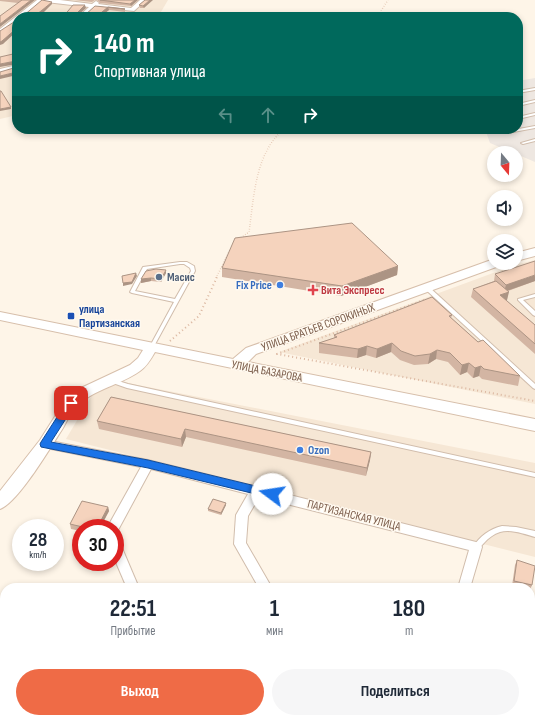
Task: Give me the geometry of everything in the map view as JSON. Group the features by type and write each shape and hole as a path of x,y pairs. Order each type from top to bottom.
{"street":[{"path":"25,12 40,0"},
{"path":"46,0 132,10 143,0"},
{"path":"86,12 99,0"},
{"path":"0,32 12,23"},
{"path":"0,71 12,68"},
{"path":"523,258 535,252"},
{"name":"УЛИЦА БРАТЬЕВ СОРОКИНЫХ","path":"235,365 251,351 431,292 491,270"},
{"name":"УЛИЦА БАЗАРОВА","path":"0,316 155,349 535,425"},
{"path":"0,502 45,444 71,403 86,392 135,368 155,349"},
{"name":"ПАРТИЗАНСКАЯ УЛИЦА","path":"45,444 148,464 257,490 476,547"},
{"path":"118,519 148,464"},
{"path":"257,490 242,515 240,544 263,583"},
{"path":"465,583 476,547"},
{"path":"124,566 131,583"}],"lane":[{"path":"523,91 535,89"},
{"path":"523,104 535,101"},
{"path":"523,117 535,114"},
{"path":"523,129 535,127"},
{"path":"522,142 535,140"},
{"path":"155,349 176,301 193,271 192,267 185,263 145,268 132,292 176,301"},
{"path":"431,292 535,387"},
{"path":"535,295 520,300 535,314"},
{"path":"111,380 127,386 535,475"},
{"path":"476,547 487,534 504,527 535,534"}],"path":[{"path":"380,12 388,0"},
{"path":"155,349 199,316 226,256 236,241 249,232 259,168 276,134"},
{"path":"431,292 277,354 535,402"}],"shaded area":[{"path":"0,0 168,0 161,12 12,12 12,116 0,119"},
{"path":"535,78 535,162 523,157 523,146 497,146 490,143 487,134 523,134 523,80"},
{"path":"535,260 535,404 279,352 501,270 523,270 523,263"},
{"path":"102,378 535,463 535,557 66,439"}],"building":[{"path":"22,0 31,0 16,12 12,12 12,15 0,24 0,16"},
{"path":"42,0 52,2 39,12 28,12"},
{"path":"100,0 135,0 130,4"},
{"path":"145,0 150,0 143,6 139,5"},
{"path":"73,5 85,5 78,12 67,12"},
{"path":"95,6 108,7 102,12 88,12"},
{"path":"12,23 12,32 0,42 0,31"},
{"path":"12,54 12,62 0,64 0,57"},
{"path":"12,68 12,73 0,76 0,72"},
{"path":"1,91 11,107 0,109"},
{"path":"352,223 398,266 342,286 222,268 235,238"},
{"path":"535,261 535,275 506,285 495,274 507,270 523,270 523,265"},
{"path":"156,269 166,270 161,279 141,279 146,271"},
{"path":"136,273 132,282 123,283 122,276"},
{"path":"496,281 509,292 500,295 535,325 535,344 473,289"},
{"path":"432,297 452,315 449,316 478,342 483,340 520,376 484,369 481,366 475,368 469,363 462,365 450,353 437,350 430,354 415,356 401,351 392,343 377,349 367,346 358,349 319,343 337,337 334,335"},
{"path":"111,397 371,452 367,468 185,429 181,439 97,421"},
{"path":"213,499 226,503 221,513 208,509"},
{"path":"82,501 108,507 102,519 73,519"},
{"path":"517,560 535,566 532,583 514,581"}],"place":[{"name":"Масис","path":"159,277"},
{"name":"Fix Price","path":"280,285"},
{"name":"Вита Экспресс","path":"313,290"},
{"name":"улица Партизанская","path":"71,316"},
{"name":"Ozon","path":"300,450"}],"route":[{"path":"71,403 45,444 148,464 272,494"}]}
